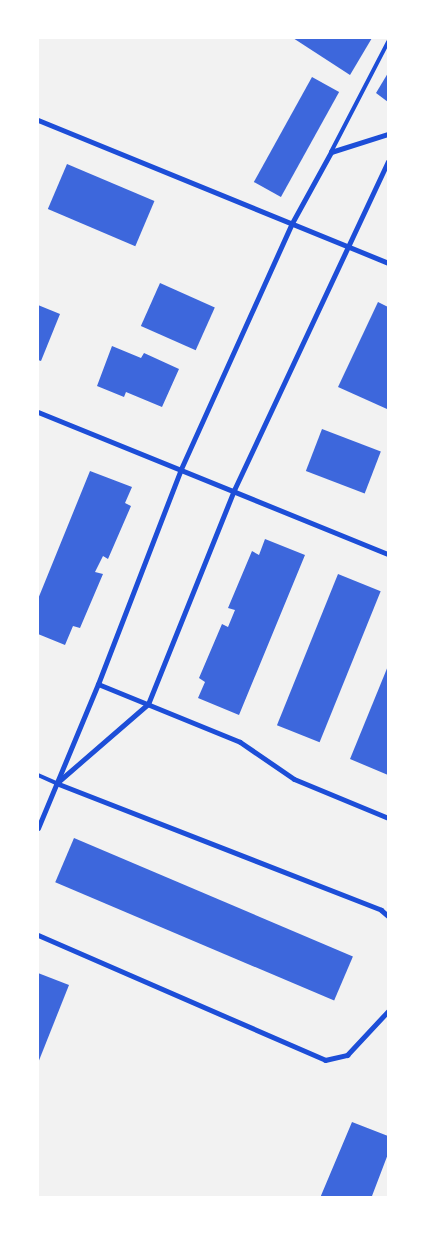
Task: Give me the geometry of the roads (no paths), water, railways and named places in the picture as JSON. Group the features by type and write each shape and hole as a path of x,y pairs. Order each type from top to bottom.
{"street":[{"path":"38,120 388,263"},
{"path":"38,828 98,684 180,471 292,223 331,152 388,134"},
{"path":"56,783 148,704 234,490 388,161"},
{"path":"38,412 388,554"},
{"path":"98,684 240,742 294,779 388,818"},
{"path":"56,783 381,910 388,916"},
{"path":"38,935 325,1060 347,1055 388,1011"}],"lane":[{"path":"331,152 388,42"},
{"path":"38,775 56,783"}]}
